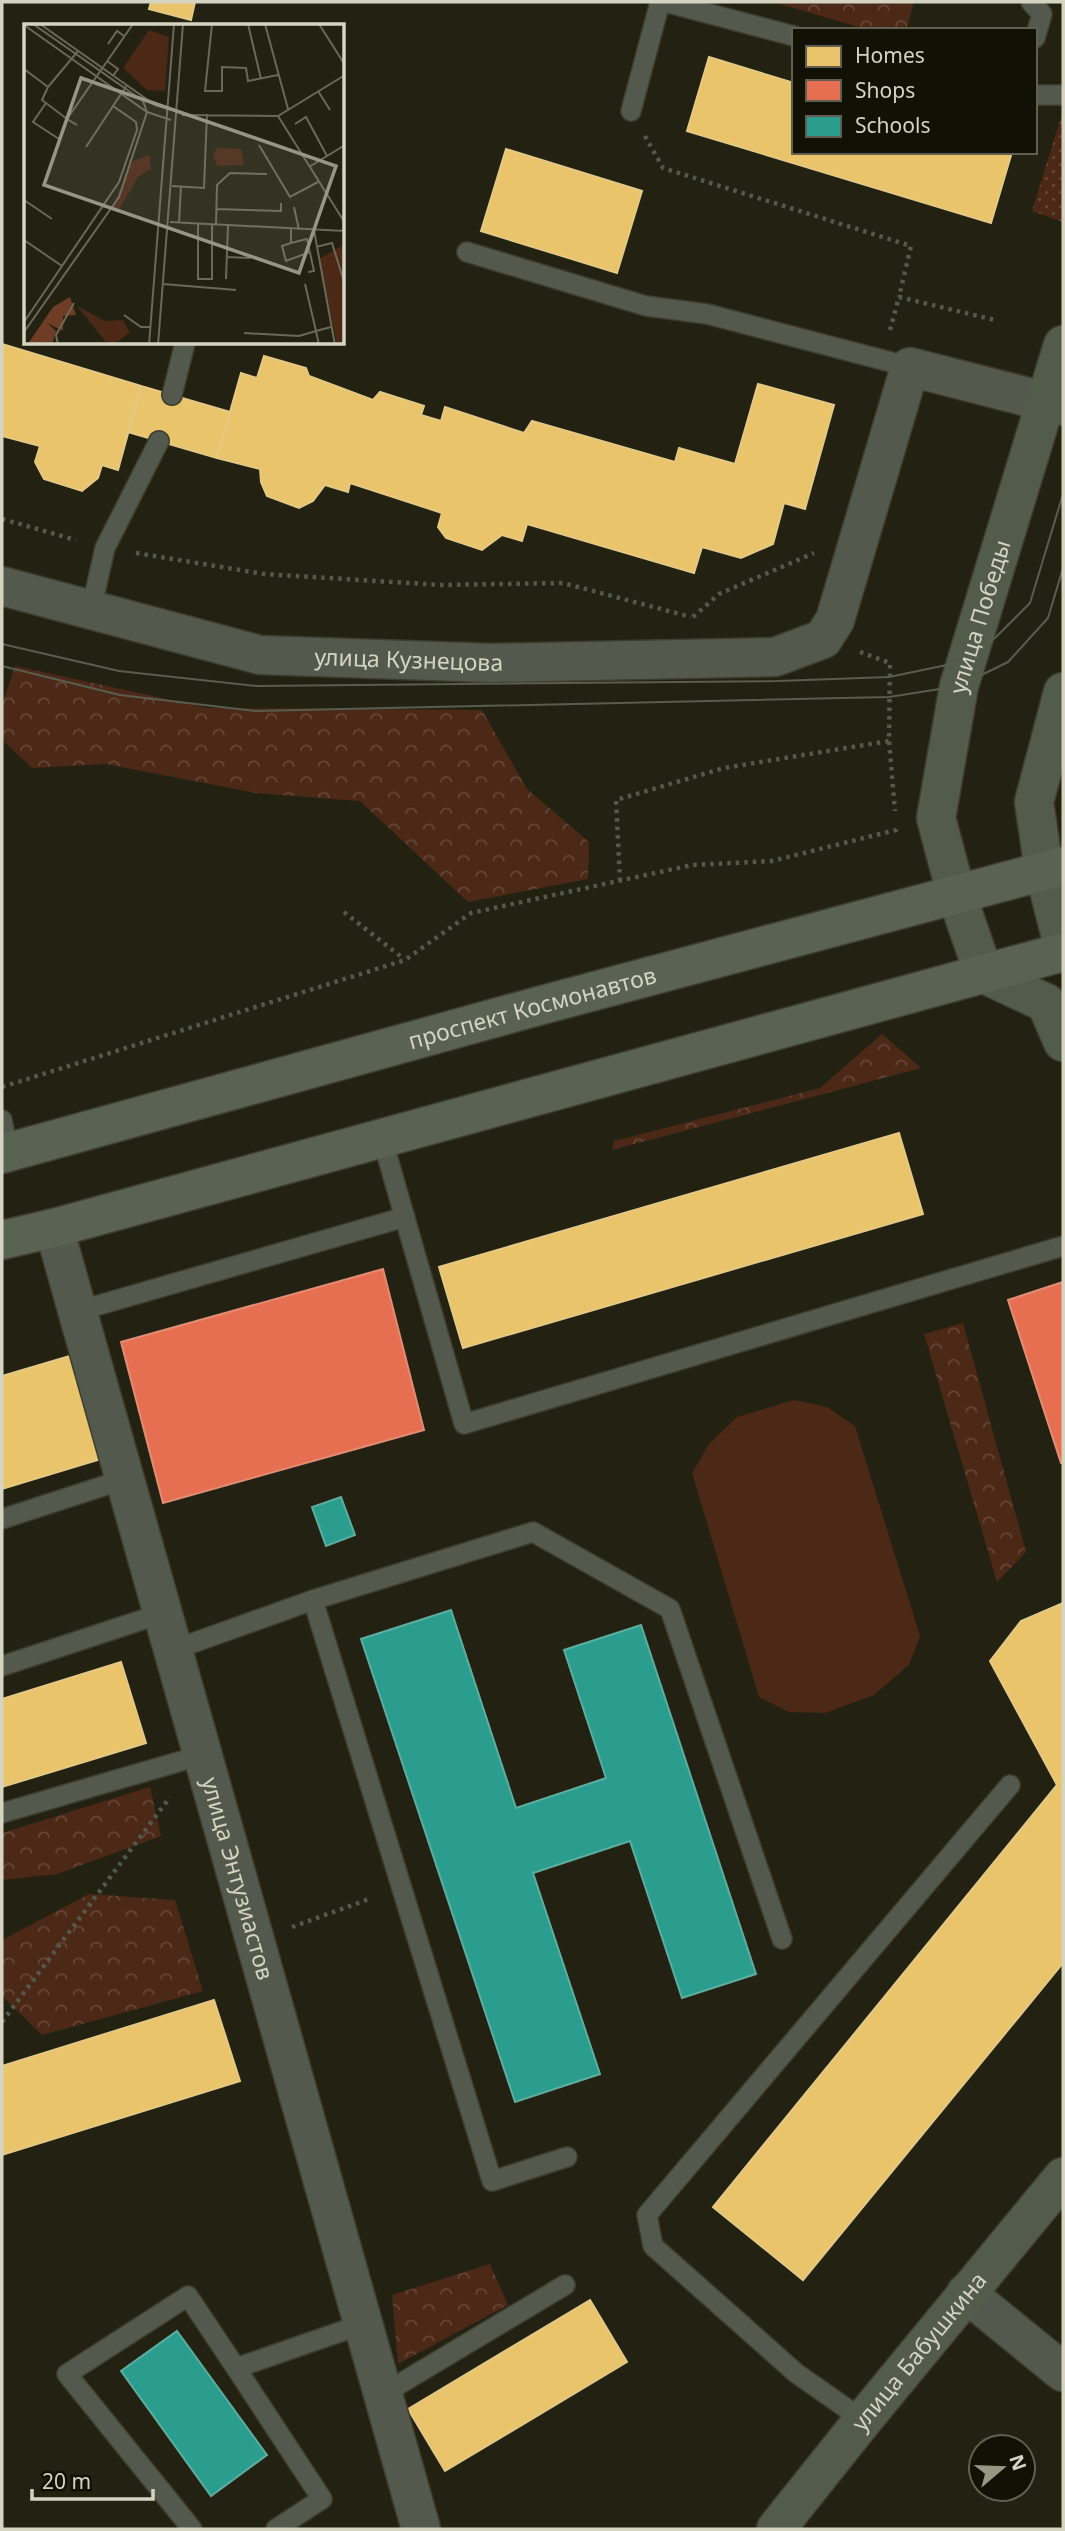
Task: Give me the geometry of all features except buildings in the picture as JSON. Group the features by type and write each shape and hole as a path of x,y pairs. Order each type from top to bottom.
{"main road":[{"name":"улица Победы","path":"984,974 956,893 936,818 948,737 966,661 1055,404 1063,345"},
{"path":"1063,692 1034,802 1054,868 1063,945"},
{"name":"проспект Космонавтов","path":"4,1142 542,1004 1054,868"},
{"path":"2,1240 1063,954"},
{"path":"1045,1003 1063,954"},
{"path":"984,974 1045,1003 1063,1042"},
{"name":"улица Бабушкина","path":"776,2529 1063,2177"}],"street":[{"path":"910,367 1055,404"},
{"name":"улица Кузнецова","path":"2,586 260,655 492,663 775,657 822,639 835,620 910,367"},
{"name":"улица Энтузиастов","path":"54,1228 421,2529"},
{"path":"967,2293 1063,2372"}],"lane":[{"path":"631,111 660,2"},
{"path":"666,2 792,35"},
{"path":"1031,2 1042,14 1037,31"},
{"path":"1037,95 1063,95"},
{"path":"467,252 646,306 707,314 910,367"},
{"path":"172,395 184,345"},
{"path":"91,610 105,548 159,441"},
{"path":"382,1138 464,1424 1063,1246"},
{"path":"78,1311 405,1217"},
{"path":"2,1519 125,1479"},
{"path":"173,1650 313,1600 533,1532 670,1609 782,1939"},
{"path":"313,1600 492,2181 568,2157"},
{"path":"2,1666 163,1613"},
{"path":"2,1813 202,1755"},
{"path":"863,2420 796,2372 653,2246 647,2215 1010,1785"},
{"path":"383,2394 565,2285"},
{"path":"192,2529 67,2374 188,2296 322,2499 276,2529"},
{"path":"236,2368 363,2324"}],"path":[{"path":"631,111 663,168 911,247 899,297"},
{"path":"2,519 105,548 264,573 441,585 563,583 693,617 705,617"},
{"path":"2,1087 405,960 471,914 692,865 772,861 896,830 889,741 890,663"},
{"path":"620,881 616,800 724,768 889,741"},
{"path":"344,912 405,960"},
{"path":"2,2022 202,1755"},
{"path":"254,1939 402,1887"}],"green space":[{"path":"773,2 914,2 907,28 862,28"},
{"path":"1063,111 1063,222 1032,211"},
{"path":"15,666 208,708 482,710 527,789 589,842 588,879 468,902 360,801 256,793 106,764 32,768 2,740 2,705"},
{"path":"882,1034 921,1068 612,1150 614,1141 820,1088"},
{"path":"963,1323 1026,1552 997,1582 924,1334"},
{"path":"794,1400 827,1407 855,1426 920,1636 909,1665 874,1695 825,1713 789,1712 759,1697 692,1473 709,1444 737,1417"},
{"path":"150,1787 161,1836 57,1874 2,1880 2,1833"},
{"path":"89,1894 175,1900 203,1991 42,2035 2,1996 2,1940"},
{"path":"490,2264 508,2305 398,2364 392,2295"}],"tram line":[{"path":"2,644 119,671 257,686 778,681 889,677 966,661 996,637 1030,603 1063,494"},
{"path":"2,666 120,695 255,711 889,697 959,686 1008,662 1048,618 1063,568"}]}
